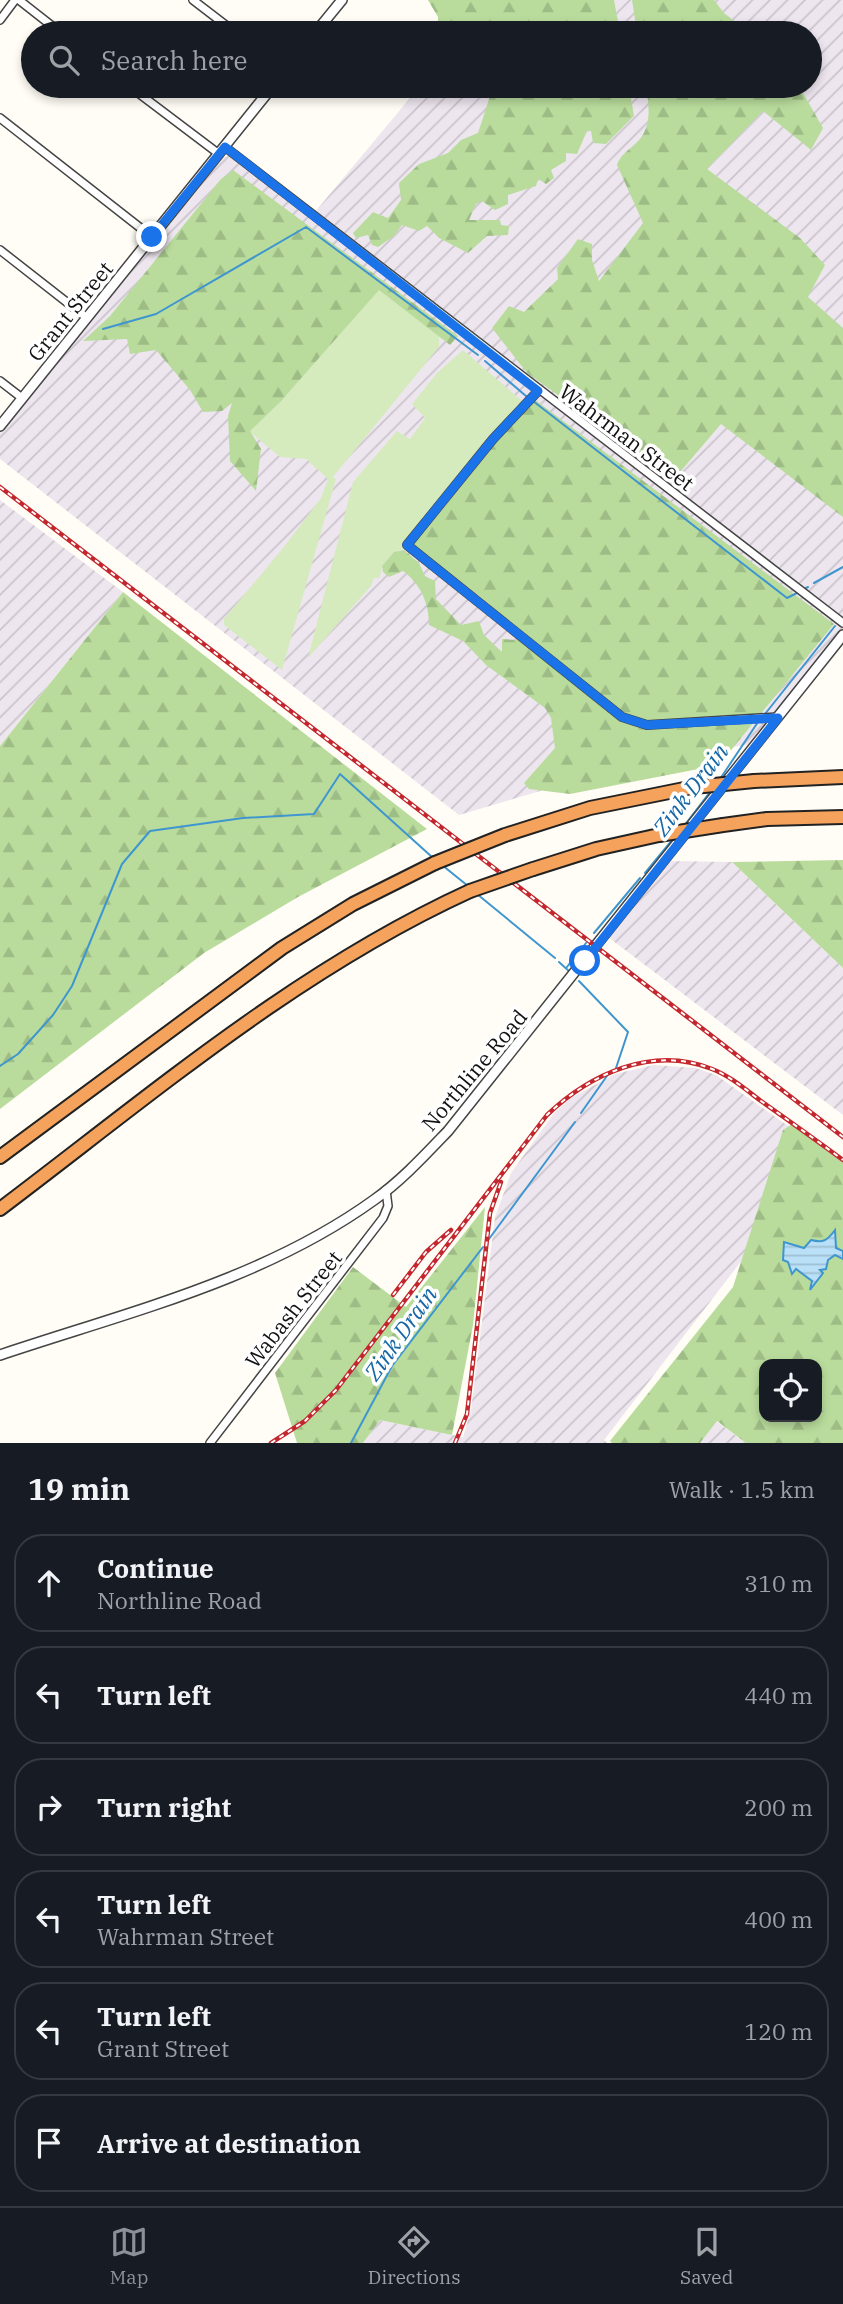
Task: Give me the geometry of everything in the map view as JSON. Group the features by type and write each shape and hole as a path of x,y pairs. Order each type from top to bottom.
{"highway":[{"path":"0,1157 282,948 353,904 435,863 505,835 590,808 694,787 843,777"},
{"path":"0,1209 303,983 374,939 470,891 596,849 659,835 767,819 843,817"}],"street":[{"path":"0,20 17,0 45,21"},
{"path":"193,0 220,21"},
{"path":"325,21 342,0"},
{"name":"Wahrman Street","path":"146,98 222,151 843,623"},
{"name":"Grant Street","path":"0,426 264,98"},
{"path":"0,118 152,237"},
{"path":"0,250 87,318"},
{"path":"0,381 22,398"},
{"path":"538,391 493,439 407,545 622,717 647,725 778,718"},
{"name":"Northline Road","path":"0,1355 254,1268 318,1236 386,1190 448,1131 843,635"},
{"name":"Wabash Street","path":"211,1443 376,1228 387,1206 386,1190"}],"shaded area":[{"path":"489,0 843,0 843,628 750,744 611,770 459,815 0,459 0,430 220,158 228,156 240,162 310,218 410,98 822,98 822,21 472,21"},
{"path":"0,500 123,592 0,746"},
{"path":"668,861 732,862 843,968 843,1115 608,937"},
{"path":"654,1065 696,1068 716,1075 825,1152 604,1440 607,1443 363,1443 380,1420 463,1437 471,1410 495,1217 511,1173 555,1112 571,1098 615,1074"},
{"path":"716,1421 746,1443 700,1443"}],"green space":[{"path":"428,0 614,0 618,21 438,21"},
{"path":"632,0 714,0 734,21 635,21"},
{"path":"489,98 631,98 634,116 606,144 593,143 591,131 587,131 577,154 566,153 566,161 551,170 554,178 546,184 538,179 536,186 508,195 508,204 495,210 482,201 476,204 469,220 500,220 501,225 509,226 508,235 487,236 468,253 439,238 427,226 419,231 402,225 394,236 378,247 372,245 368,235 356,238 353,233 373,212 388,218 401,200 399,183 419,164 448,153 461,140 478,133"},
{"path":"648,98 806,98 823,128 811,150 763,111 707,169 800,238 825,265 808,297 843,328 843,517 721,424 675,478 527,373 492,328 509,306 524,312 558,279 557,268 578,239 592,244 592,260 599,281 643,223 617,165 645,131"},
{"path":"233,170 458,336 450,345 379,290 281,401 250,431 261,449 256,491 230,461 228,416 232,403 222,411 203,412 190,390 156,350 130,354 127,339 83,341 110,316 221,179"},
{"path":"379,289 439,336 439,347 333,477 336,479 282,670 224,625 224,619 321,498 328,479 306,459 280,457 249,431 281,401"},
{"path":"463,350 527,405 450,495 413,546 394,552 382,566 380,578 374,578 371,586 308,658 353,482 397,431 410,439 425,418 412,404 437,373"},
{"path":"534,399 834,624 719,765 570,794 529,789 524,783 555,748 551,718 545,708 486,665 463,641 429,625 423,595 409,576 403,571 389,577 383,572 382,566 394,552 404,550 419,563 425,576 435,581 436,599 461,625 479,621 484,635 502,652 502,639 517,640 501,615 419,554 413,544 450,495"},
{"path":"123,592 427,829 298,897 204,953 0,1109 0,746"},
{"path":"843,860 843,968 732,862"},
{"path":"792,1124 843,1162 843,1443 746,1443 717,1421 700,1443 612,1443 610,1441 733,1287 783,1130"},
{"path":"485,1207 473,1325 452,1435 380,1420 363,1443 297,1443 275,1373 353,1267 406,1307"}],"water":[{"path":"835,1230 836,1248 843,1251 843,1259 835,1255 828,1260 826,1269 820,1270 823,1273 810,1290 812,1281 796,1269 792,1274 788,1262 783,1260 784,1242 804,1248 811,1240 827,1239"}],"waterway":[{"path":"103,329 156,314 306,227 478,355"},
{"path":"485,361 526,396"},
{"path":"533,401 787,598 797,593"},
{"path":"814,583 843,567"},
{"name":"Zink Drain","path":"765,714 835,626"},
{"name":"Zink Drain","path":"720,779 758,722"},
{"path":"0,1066 18,1054 53,1015 72,986 122,864 150,831 243,818 314,814 340,774 432,857"},
{"name":"Zink Drain","path":"684,826 710,792"},
{"name":"Zink Drain","path":"645,873 673,839"},
{"path":"442,865 468,886"},
{"name":"Zink Drain","path":"594,933 640,878"},
{"path":"477,894 555,958"},
{"name":"Zink Drain","path":"580,951 586,943"},
{"name":"Zink Drain","path":"567,967 573,959"},
{"name":"Zink Drain","path":"559,962 571,973"},
{"name":"Zink Drain","path":"579,981 628,1032 616,1068"},
{"name":"Zink Drain","path":"581,1113 609,1073"},
{"name":"Zink Drain","path":"489,1239 575,1122"},
{"name":"Zink Drain","path":"351,1443 392,1366 483,1247"}],"railway":[{"path":"0,487 843,1137"},
{"path":"271,1443 305,1421 336,1390 547,1115 582,1087 602,1076 645,1062 667,1060 689,1062 712,1069 737,1083 843,1160"},
{"path":"455,1443 467,1414 490,1213 501,1182"},
{"path":"393,1295 426,1252 451,1230"}],"route":[{"path":"152,237 225,147 242,160 538,391 493,439 407,545 622,717 647,725 778,718 585,961"}]}
